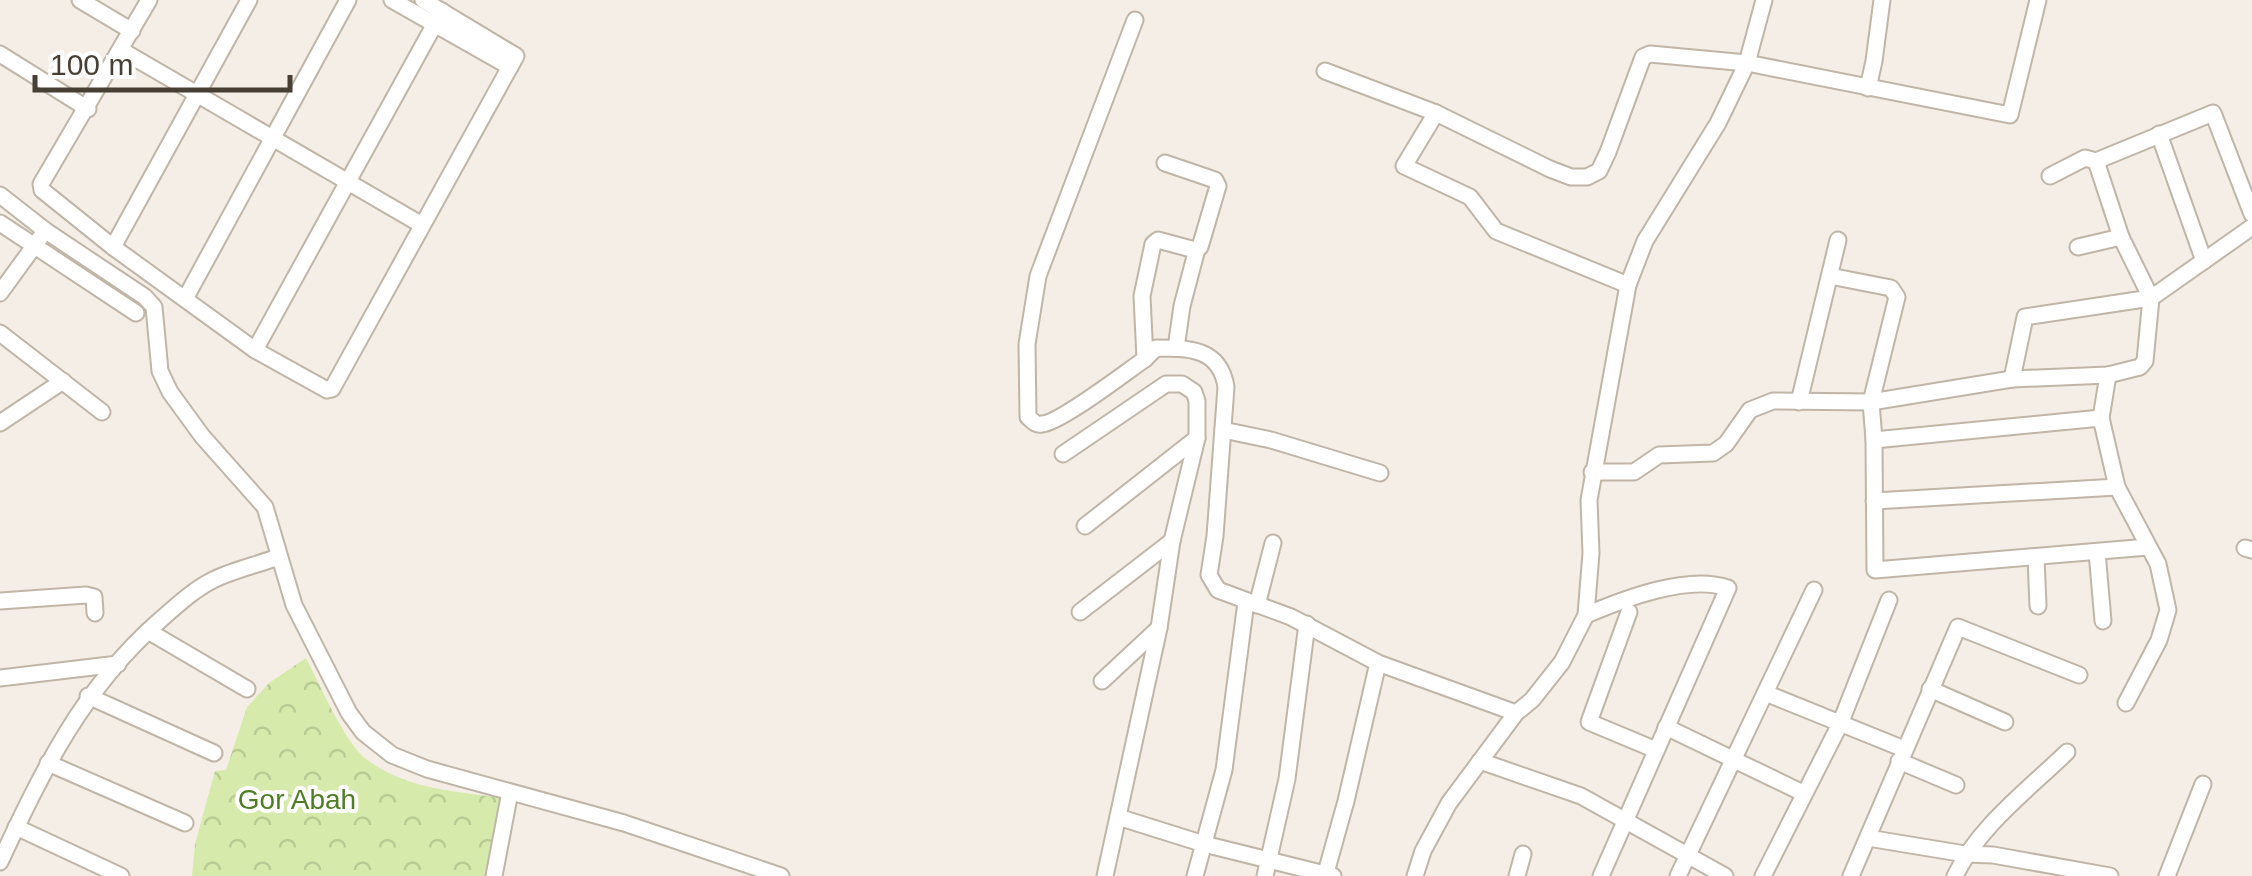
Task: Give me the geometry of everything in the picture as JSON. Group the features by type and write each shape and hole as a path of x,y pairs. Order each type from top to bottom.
{"street":[{"path":"80,0 132,31"},
{"path":"149,0 41,187 113,247 255,350 332,389 510,67 438,18 392,0"},
{"path":"113,247 249,0"},
{"path":"185,299 348,0"},
{"path":"423,0 438,18"},
{"path":"1415,876 1441,816 1516,713 1532,700 1562,662 1586,615 1592,472 1628,285 1645,241 1718,122 1747,63 1764,0"},
{"path":"1868,88 1882,0"},
{"path":"1325,71 1436,113 1550,170 1587,177 1598,171 1608,152 1643,58 1650,54 1747,63 2010,114 2038,0"},
{"path":"255,350 438,18"},
{"path":"1135,20 1038,276 1027,344 1028,417 1035,424 1052,420 1156,348 1206,354 1224,372 1226,404 1209,576 1218,590 1306,624 1378,663 1516,713"},
{"path":"121,50 422,226"},
{"path":"0,54 88,109"},
{"path":"1436,113 1404,166 1470,197 1496,232 1628,285"},
{"path":"2050,176 2085,158 2096,161 2215,114 2252,214"},
{"path":"2159,134 2204,260"},
{"path":"1592,472 1634,472 1659,454 1713,454 1726,444 1750,410 1773,402 1870,402 2012,379 2108,375 2143,365 2151,298 2121,237 2096,161"},
{"path":"1164,163 1218,182 1182,306 1176,348"},
{"path":"0,195 154,307 160,371 170,392 202,436 265,507 300,618 349,714 364,732 392,755 409,763 624,823 780,876"},
{"path":"0,223 136,313"},
{"path":"2012,379 2025,317 2151,298 2252,227"},
{"path":"0,293 46,230"},
{"path":"2078,247 2121,237"},
{"path":"1145,359 1142,296 1153,244 1158,240 1197,249"},
{"path":"1799,402 1838,240"},
{"path":"1830,276 1896,292 1870,402 1875,570 2148,547"},
{"path":"0,333 102,412"},
{"path":"2108,375 2102,418 2117,488 2158,564 2168,610 2159,640 2126,703"},
{"path":"0,422 63,381"},
{"path":"1063,454 1166,384 1182,384 1194,392 1196,438 1105,876"},
{"path":"1874,440 2102,418"},
{"path":"1222,430 1271,440 1380,473"},
{"path":"1085,526 1196,438"},
{"path":"1874,501 2117,488"},
{"path":"1080,612 1172,542"},
{"path":"1195,876 1224,770 1252,603 1273,542"},
{"path":"2097,552 2103,621"},
{"path":"0,862 48,763 88,696 148,631 212,580 278,557"},
{"path":"2036,558 2038,606"},
{"path":"1586,615 1643,591 1714,585 1728,588 1600,876"},
{"path":"1678,876 1768,694 1814,590"},
{"path":"0,600 86,595 94,598 95,613"},
{"path":"1763,876 1840,724 1889,600"},
{"path":"1628,612 1589,722 1656,750"},
{"path":"1267,868 1287,779 1306,624"},
{"path":"1102,681 1159,628"},
{"path":"1851,876 1958,628 2079,675"},
{"path":"148,631 247,688"},
{"path":"1118,817 1267,868 1328,875 1378,663"},
{"path":"0,678 118,664"},
{"path":"1930,690 2005,722"},
{"path":"1768,694 1840,724 1956,785"},
{"path":"88,696 214,753"},
{"path":"1666,727 1803,793"},
{"path":"1954,876 1965,854 2068,752"},
{"path":"1480,761 1561,787 1724,876"},
{"path":"48,763 184,824"},
{"path":"2167,876 2203,784"},
{"path":"494,876 510,792"},
{"path":"16,828 121,876"},
{"path":"1868,838 2110,876"},
{"path":"1517,876 1523,854"}],"green space":[{"name":"Gor Abah","path":"306,658 341,727 366,759 413,783 501,798 487,876 192,876 195,844 215,771 226,770 247,707 269,683"}]}
